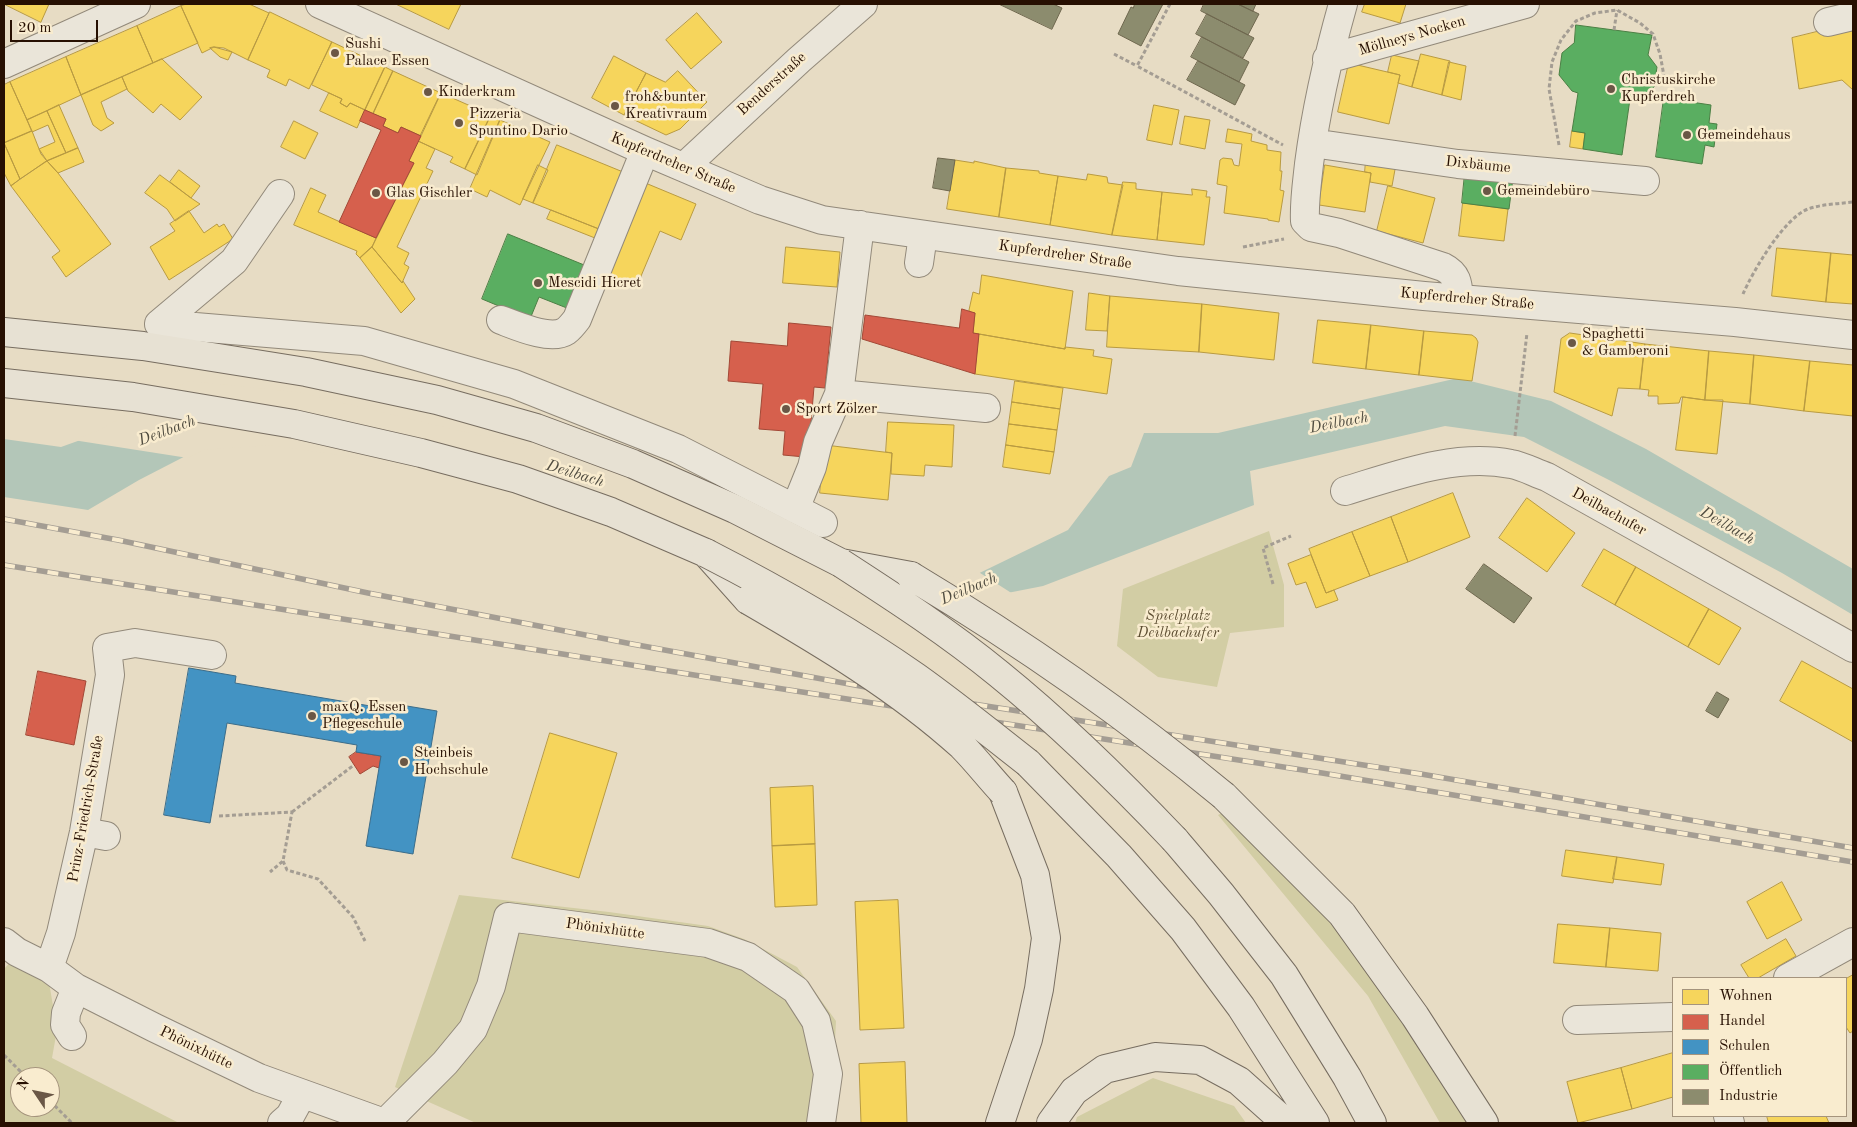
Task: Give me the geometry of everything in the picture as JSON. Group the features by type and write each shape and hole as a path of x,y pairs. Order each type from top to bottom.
{"highway":[{"path":"4,332 153,348 306,372 437,400 536,428 633,464 735,508 841,563 948,635 999,673 1128,790 1175,840 1221,894 1284,975 1347,1077 1372,1123"},
{"path":"4,383 133,397 294,424 421,453 518,480 610,512 706,553 812,610 917,678 1028,763 1119,856 1183,929 1241,1007 1315,1123"},
{"path":"706,553 748,600 852,663 902,699 962,747 1002,792 1035,875 1046,938 1039,989 1028,1039 1000,1123"},
{"path":"841,563 911,576 968,611 1108,705 1168,749 1224,796 1342,914 1415,1016 1484,1123"},
{"path":"1051,1123 1074,1091 1105,1069 1155,1057 1200,1060 1239,1082 1286,1123"}],"street":[{"path":"4,64 136,4"},
{"name":"Kupferdreher Straße","path":"320,4 645,151 760,200 822,220 1178,271 1530,305 1735,322 1853,335"},
{"name":"Benderstraße","path":"684,167 799,60 863,4"},
{"path":"1343,4 1299,145 1305,221 1311,227 1339,233 1443,267 1452,272 1458,280 1459,298"},
{"name":"Möllneys Nocken","path":"1327,59 1525,4"},
{"name":"Dixbäume","path":"1299,145 1458,164 1645,180"},
{"path":"501,320 543,333 559,334 567,331 577,319 645,151"},
{"path":"280,194 234,261 159,324 364,341 505,382 678,449 823,523"},
{"path":"795,508 812,467 818,442 839,394 860,225"},
{"path":"919,262 923,235"},
{"path":"839,394 986,408"},
{"name":"Deilbachufer","path":"1345,491 1418,469 1483,461 1512,464 1547,477 1853,648"},
{"name":"Prinz-Friedrich-Straße","path":"49,968 95,834 110,675 107,648 135,642 212,655"},
{"name":"Phönixhütte","path":"8,954 49,968 76,988 259,1078 384,1123 445,1063 473,1029 491,986 508,917 708,943 748,957 796,990 816,1021 828,1074 822,1123"},
{"path":"1790,977 1853,942"},
{"path":"72,1036 65,1025 66,1013 76,988"},
{"path":"1577,1020 1672,1017"},
{"path":"282,1123 290,1116 302,1094"}],"path":[{"path":"1137,66 1170,4"},
{"path":"1614,30 1618,10"},
{"path":"1558,173 1558,140 1549,89 1552,62 1560,40 1576,21 1595,13 1618,10 1640,23 1653,34 1660,54 1666,87"},
{"path":"1114,54 1299,145"},
{"path":"1735,322 1743,293 1756,269 1796,216 1807,209 1853,202"},
{"path":"1243,247 1289,238"},
{"path":"1514,445 1530,305"},
{"path":"1273,584 1263,548 1291,536"},
{"path":"219,816 292,812 354,765"},
{"path":"292,812 283,861 286,870 318,879 353,917 365,941"},
{"path":"270,872 283,861"},
{"path":"4,1055 16,1067"},
{"path":"60,1111 72,1123"}],"green space":[{"name":"Spielplatz Deilbachufer","path":"1269,531 1284,585 1284,627 1230,633 1217,687 1158,677 1117,646 1123,589"},
{"path":"1224,812 1252,836 1332,924 1382,986 1470,1123 1440,1123 1368,996 1218,815"},
{"path":"459,895 609,912 708,926 744,939 797,967 836,1021 831,1123 476,1123 395,1087"},
{"path":"18,954 47,970 57,1030 52,1058 179,1123 4,1123 4,969"},
{"path":"1153,1078 1234,1106 1246,1123 1075,1123 1077,1117"}],"water":[{"name":"Deilbach","path":"1458,378 1551,401 1646,449 1853,569 1853,615 1782,573 1609,480 1524,437 1445,426 1250,471 1254,505 1043,586 895,615 566,485 270,442 203,447 139,480 88,510 4,497 4,439 61,447 100,433 188,384 744,530 963,581 1068,530 1109,476 1131,467 1144,433 1218,433"}],"pier":[{"path":"188,381 297,392 574,458 745,528 963,579 977,571 1013,594 895,618 565,488 270,445 203,450 188,458 73,440 99,430"}],"building: Wohnen":[{"path":"4,4 49,4 41,22"},
{"path":"187,4 249,4 269,13 248,60 224,48 214,47 202,53 181,6"},
{"path":"396,4 461,4 449,29"},
{"path":"1365,4 1406,4 1400,23 1362,12"},
{"path":"181,6 198,43 153,63 137,26"},
{"path":"270,12 332,42 309,89 289,79 286,86 267,77 270,70 248,60"},
{"path":"697,13 722,42 691,69 666,40"},
{"path":"1853,23 1853,90 1842,80 1799,89 1792,38"},
{"path":"137,26 153,63 81,95 66,57"},
{"path":"332,42 385,67 365,110 350,103 347,107 340,103 342,99 312,85"},
{"path":"214,47 232,52 228,60 220,57 210,48"},
{"path":"1421,54 1450,61 1442,95 1412,87"},
{"path":"1392,55 1419,61 1412,87 1398,83 1400,75 1388,72"},
{"path":"614,56 646,73 624,115 592,98"},
{"path":"66,57 81,95 27,120 10,82"},
{"path":"162,59 202,97 180,120 161,104 153,113 128,91 122,77"},
{"path":"1449,62 1466,66 1461,100 1442,95"},
{"path":"1349,63 1400,75 1389,124 1338,112"},
{"path":"385,67 393,71 373,114 365,110"},
{"path":"393,71 441,93 421,136 401,127 398,133 383,126 386,119 373,114"},
{"path":"678,71 707,102 680,129 666,135 624,115 646,73 665,82"},
{"path":"122,77 127,89 101,102 107,118 114,123 101,131 93,125 81,95"},
{"path":"10,82 32,131 4,143 4,85"},
{"path":"329,93 342,99 340,103 347,107 350,103 365,110 357,128 320,111"},
{"path":"441,93 491,115 465,169 450,162 453,157 418,141"},
{"path":"59,105 78,148 66,153 47,111"},
{"path":"1154,105 1179,110 1172,145 1147,140"},
{"path":"47,111 66,153 47,161 39,149 55,142 48,125 32,132 27,120"},
{"path":"491,115 500,120 477,175 465,169"},
{"path":"1185,116 1210,120 1205,149 1180,144"},
{"path":"500,120 550,142 520,205 490,190 487,197 470,189"},
{"path":"294,121 318,133 305,159 281,147"},
{"path":"1228,129 1252,134 1251,141 1267,145 1267,150 1281,152 1280,190 1284,191 1279,222 1224,213 1227,186 1217,184 1220,160 1223,158 1232,159 1234,165 1239,166 1242,144 1226,142"},
{"path":"32,131 41,154 47,161 20,179 4,143"},
{"path":"1572,131 1585,133 1583,149 1570,147"},
{"path":"418,141 435,149 426,168 433,171 397,247 409,253 404,264 409,267 402,283 372,247 414,163 409,161"},
{"path":"4,143 20,179 11,186 4,173"},
{"path":"557,145 628,174 604,231 533,203"},
{"path":"78,148 84,162 58,173 47,161"},
{"path":"955,160 974,163 974,161 1006,168 999,217 947,209"},
{"path":"1366,160 1396,164 1392,186 1370,182 1371,173 1365,172"},
{"path":"47,161 111,244 66,277 52,257 60,251 11,186"},
{"path":"538,165 548,170 533,203 523,199"},
{"path":"1325,165 1371,173 1365,212 1319,205"},
{"path":"1006,168 1039,171 1039,173 1058,176 1050,225 999,217"},
{"path":"179,170 200,186 191,198 170,182"},
{"path":"1088,174 1107,177 1108,183 1123,185 1112,235 1050,225 1058,176 1086,180"},
{"path":"160,175 200,204 175,221 167,209 145,193"},
{"path":"643,182 696,204 681,240 660,231 636,288 604,275"},
{"path":"1123,182 1136,183 1136,189 1162,192 1157,240 1112,235"},
{"path":"1388,186 1435,198 1423,243 1377,231"},
{"path":"311,188 326,195 318,212 376,238 372,247 360,258 356,254 357,251 294,225"},
{"path":"1192,189 1207,191 1206,197 1210,197 1204,245 1157,240 1162,192 1192,195"},
{"path":"1463,203 1508,209 1504,241 1459,236"},
{"path":"551,210 604,231 600,240 547,219"},
{"path":"189,211 204,233 217,224 219,227 224,224 233,239 169,280 150,247 175,231 170,224"},
{"path":"372,247 402,283 403,281 415,299 401,313 360,258"},
{"path":"786,247 840,252 837,287 783,283"},
{"path":"1777,248 1831,253 1826,302 1772,296"},
{"path":"1831,253 1853,255 1853,304 1826,302"},
{"path":"982,275 1073,291 1065,349 973,333 975,313 969,312 969,310 973,292 979,294"},
{"path":"1089,293 1110,296 1107,331 1086,330"},
{"path":"1110,296 1202,304 1199,352 1107,347"},
{"path":"1202,304 1279,313 1274,360 1199,352"},
{"path":"1318,320 1371,325 1366,369 1313,363"},
{"path":"1371,325 1424,331 1419,375 1366,369"},
{"path":"1424,331 1472,335 1476,338 1478,342 1472,381 1419,375"},
{"path":"1570,333 1645,344 1640,389 1618,388 1612,416 1554,392 1561,339"},
{"path":"979,334 1065,349 1065,347 1094,350 1093,356 1112,359 1107,394 975,374"},
{"path":"1645,344 1709,351 1705,400 1681,397 1679,403 1658,404 1658,396 1648,396 1649,390 1640,389"},
{"path":"1709,351 1754,355 1750,404 1705,400"},
{"path":"1754,355 1810,361 1804,411 1750,404"},
{"path":"1810,361 1853,365 1853,416 1804,411"},
{"path":"1015,381 1063,388 1060,409 1012,402"},
{"path":"1683,397 1723,400 1717,454 1676,450"},
{"path":"1012,402 1060,409 1057,430 1009,424"},
{"path":"888,422 954,425 952,467 925,465 924,476 891,474 892,453 886,452"},
{"path":"1009,424 1057,430 1054,452 1006,445"},
{"path":"825,445 892,453 888,500 820,493"},
{"path":"1006,445 1054,452 1050,474 1003,467"},
{"path":"1453,493 1470,537 1408,562 1391,517"},
{"path":"1527,498 1575,533 1547,572 1499,538"},
{"path":"1391,517 1408,562 1370,576 1352,532"},
{"path":"1352,532 1370,576 1326,593 1309,549"},
{"path":"1604,549 1636,567 1615,605 1582,586"},
{"path":"1311,555 1326,593 1334,590 1338,600 1316,608 1306,582 1296,585 1288,564"},
{"path":"1636,567 1709,609 1688,647 1615,605"},
{"path":"1709,609 1741,628 1719,665 1688,647"},
{"path":"1802,661 1853,689 1853,742 1780,701"},
{"path":"550,733 617,753 579,878 512,858"},
{"path":"813,786 815,844 772,846 770,788"},
{"path":"815,844 817,905 775,907 772,846"},
{"path":"1566,850 1617,857 1613,883 1562,876"},
{"path":"1617,857 1664,864 1661,885 1613,879"},
{"path":"1782,882 1802,920 1767,939 1747,902"},
{"path":"898,900 904,1028 860,1030 855,902"},
{"path":"1558,924 1610,928 1606,967 1554,963"},
{"path":"1610,928 1661,933 1658,971 1606,967"},
{"path":"1786,939 1796,956 1760,977 1748,977 1741,965"},
{"path":"1853,975 1853,1031 1850,1033 1847,1028 1847,978"},
{"path":"1672,1053 1672,1097 1632,1109 1621,1068"},
{"path":"905,1062 907,1123 861,1123 859,1064"},
{"path":"1621,1068 1632,1109 1578,1123 1567,1082"},
{"path":"1767,1117 1826,1117 1829,1123 1769,1123"}],"building: Handel":[{"name":"Glas Gischler","path":"365,110 386,119 383,126 398,133 401,127 421,136 409,161 414,163 376,238 339,222 381,130 360,121"},
{"path":"962,309 975,313 973,333 979,334 975,374 862,339 865,315 959,328"},
{"name":"Sport Zölzer","path":"789,323 831,327 825,388 814,387 810,434 805,457 783,455 785,431 759,429 763,384 728,381 731,341 787,346"},
{"path":"38,671 86,681 74,745 26,735"},
{"path":"356,752 381,756 379,768 373,766 360,774 349,757"}],"building: Schulen":[{"name":"Steinbeis Hochschule","path":"189,668 236,676 235,683 388,709 389,703 437,711 413,854 366,846 381,756 356,752 357,745 227,723 210,823 164,815"}],"building: Öffentlich":[{"name":"Christuskirche Kupferdreh","path":"1576,25 1652,35 1648,55 1657,67 1654,87 1638,100 1630,99 1622,155 1583,149 1585,133 1572,131 1578,93 1572,91 1559,75 1562,53 1574,43"},
{"name":"Gemeindehaus","path":"1664,98 1711,105 1709,123 1717,124 1714,147 1705,145 1702,164 1656,157"},
{"name":"Gemeindebüro","path":"1465,173 1513,178 1509,209 1462,203"},
{"name":"Mescidi Hicret","path":"508,234 594,269 577,312 539,297 530,319 482,299"}],"building: Industrie":[{"path":"999,4 1053,4 1062,8 1052,29"},
{"path":"1135,4 1163,4 1141,46 1118,34 1131,7 1133,8"},
{"path":"1204,4 1238,4 1259,14 1248,35 1201,11"},
{"path":"1238,4 1256,4 1253,11"},
{"path":"1207,14 1254,38 1243,58 1196,34"},
{"path":"1202,37 1249,62 1239,82 1191,57"},
{"path":"1198,61 1245,85 1235,105 1187,80"},
{"path":"938,158 955,160 950,191 933,188"},
{"path":"1484,564 1532,598 1514,623 1466,589"},
{"path":"1717,692 1729,699 1718,718 1706,711"}],"railway":[{"path":"4,519 118,540 368,593 871,688 1421,774 1853,848"},
{"path":"4,565 1322,773 1853,862"}],"place":[{"name":"Sushi Palace Essen","path":"335,53"},
{"name":"Christuskirche Kupferdreh","path":"1611,89"},
{"name":"Kinderkram","path":"428,92"},
{"name":"froh&bunter Kreativraum","path":"615,106"},
{"name":"Pizzeria Spuntino Dario","path":"459,123"},
{"name":"Gemeindehaus","path":"1687,135"},
{"name":"Gemeindebüro","path":"1487,191"},
{"name":"Glas Gischler","path":"376,193"},
{"name":"Mescidi Hicret","path":"538,283"},
{"name":"Spaghetti & Gamberoni","path":"1572,343"},
{"name":"Sport Zölzer","path":"786,409"},
{"name":"maxQ. Essen Pflegeschule","path":"312,716"},
{"name":"Steinbeis Hochschule","path":"404,762"}]}
